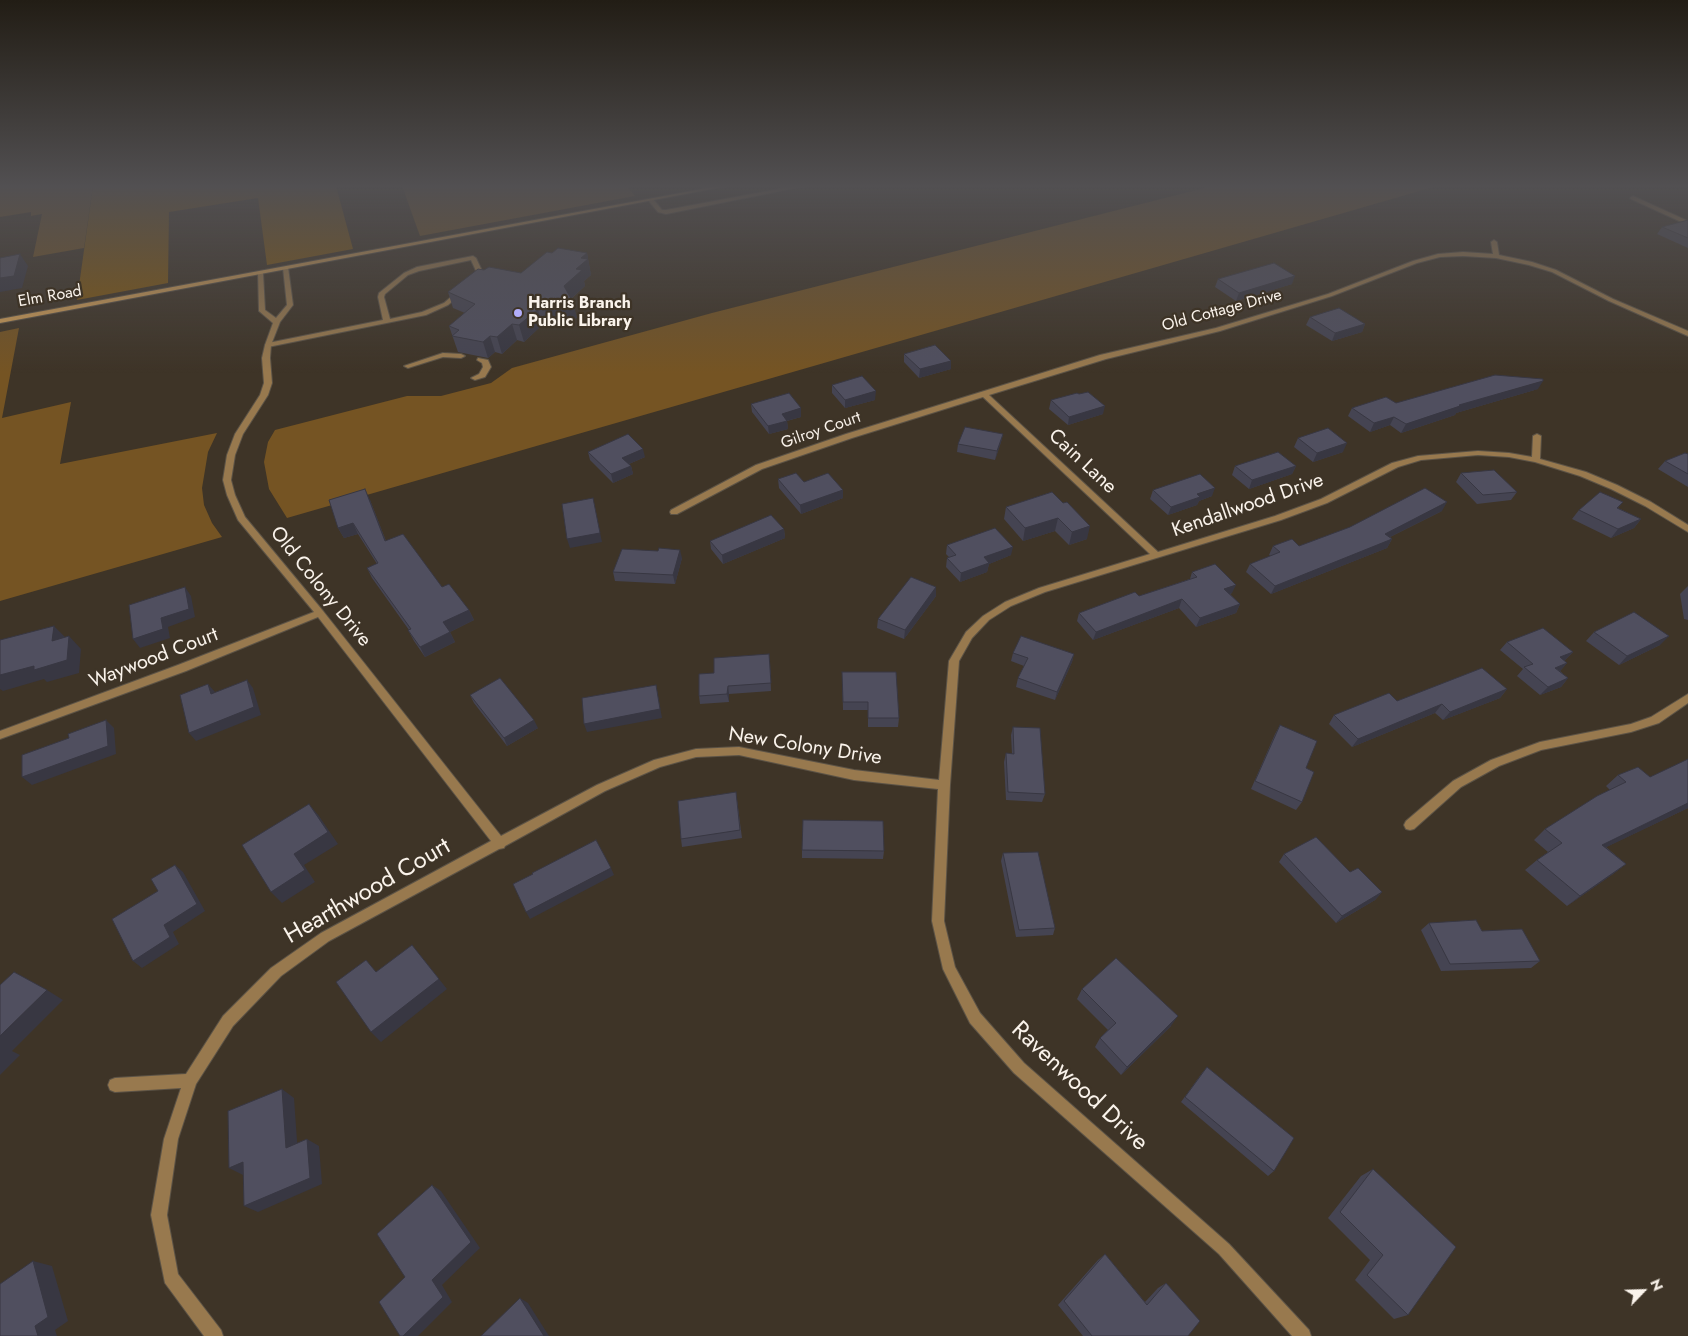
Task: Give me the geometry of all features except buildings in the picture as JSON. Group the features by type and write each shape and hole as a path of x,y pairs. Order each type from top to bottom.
{"street":[{"name":"Elm Road","path":"0,321 391,248"},
{"path":"1495,248 1496,256"},
{"name":"Old Cottage Drive","path":"984,394 1111,354 1218,330 1330,295 1416,262 1440,256 1463,254 1496,256 1530,263 1554,271 1612,300 1688,334"},
{"path":"387,321 381,297 382,293 406,274 417,269 473,258 480,273 472,283"},
{"name":"Old Colony Drive","path":"286,268 290,305 277,322 268,345 266,358 268,383 264,395 239,434 232,455 227,480 231,495 241,518 320,612 500,844"},
{"path":"260,273 262,311 277,322"},
{"path":"268,345 432,311 446,304 466,288"},
{"path":"408,366 443,355 461,356"},
{"path":"475,378 482,375 487,367 487,364 481,360"},
{"name":"Gilroy Court","path":"674,512 760,467 849,436 984,394"},
{"name":"Cain Lane","path":"984,394 1156,555"},
{"path":"1536,460 1537,436"},
{"name":"Kendallwood Drive","path":"944,785 954,661 969,635 986,618 1008,604 1042,590 1278,518 1324,501 1394,466 1421,458 1478,453 1509,455 1536,460 1582,474 1614,487 1648,504 1688,530"},
{"name":"Waywood Court","path":"0,735 182,668 320,612"},
{"path":"1410,825 1457,784 1495,763 1540,746 1631,728 1655,720 1688,698"},
{"name":"New Colony Drive","path":"500,844 601,788 658,763 696,753 739,751 854,775 944,785"},
{"name":"Ravenwood Drive","path":"944,785 938,922 949,969 975,1018 1019,1068 1224,1249 1304,1336"},
{"name":"Hearthwood Court","path":"216,1336 211,1332 171,1277 159,1215 171,1139 190,1081 228,1021 276,972 325,937 500,844"},
{"path":"115,1085 190,1081"}],"shaded area":[{"path":"35,248 82,248 33,257"},
{"path":"84,248 168,248 168,283 77,300"},
{"path":"265,248 353,249 267,265"},
{"path":"967,248 1221,248 287,518 269,489 264,462 268,442 275,430 407,396 441,396 491,383 512,368 712,313"},
{"path":"19,328 2,418 71,402 60,464 217,433 208,452 202,488 204,505 212,523 222,537 0,601 0,332"}],"place":[{"name":"Harris Branch Public Library","path":"518,313"}]}
